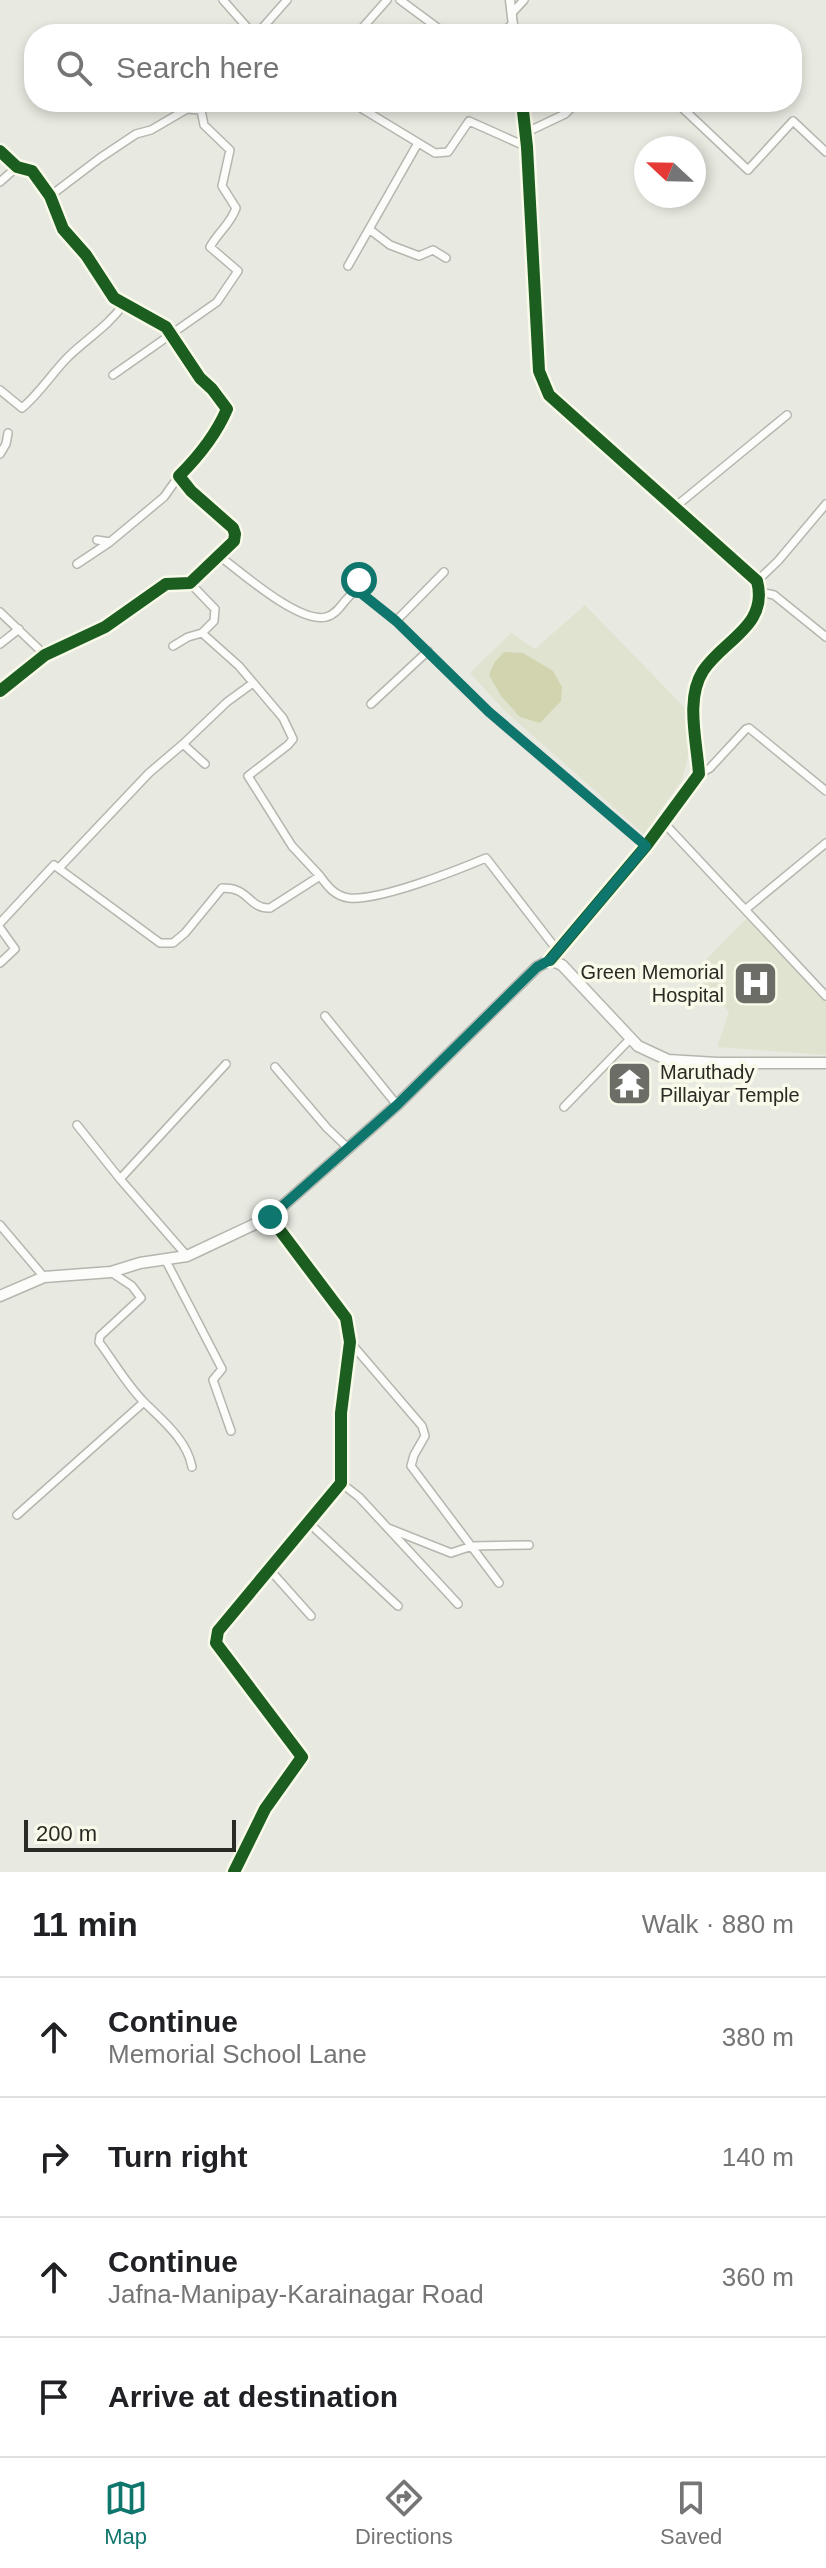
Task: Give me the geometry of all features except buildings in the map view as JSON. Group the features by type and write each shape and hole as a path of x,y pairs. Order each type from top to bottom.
{"main road":[{"path":"0,1296 44,1277 111,1272 140,1263 187,1256 270,1217 397,1105 537,967 550,960 562,965 638,1046 668,1060 826,1063"}],"street":[{"path":"223,0 246,24"},
{"path":"264,24 287,0"},
{"path":"366,24 387,0"},
{"path":"400,0 432,24"},
{"path":"510,0 513,24"},
{"path":"508,24 524,0"},
{"path":"50,196 136,134 151,130 182,112"},
{"path":"113,375 217,302 238,271 210,247 231,222 236,208 222,186 230,150 204,125 201,112"},
{"path":"367,112 435,153 448,152 469,121 527,147"},
{"path":"523,112 539,371 549,395 757,581 760,592 758,609 741,633 703,671 693,699 699,774"},
{"path":"525,133 567,112"},
{"path":"687,112 748,170 793,121 826,152"},
{"path":"348,266 418,143"},
{"path":"0,151 17,167 32,171 50,196 63,229 86,255 114,298 166,327 200,378 227,409 221,424 164,497 110,542 77,564"},
{"path":"0,182 17,167"},
{"path":"369,229 390,245 419,256 433,250 446,258"},
{"path":"0,390 22,408 71,355 111,323 124,304"},
{"path":"675,507 787,415"},
{"path":"0,454 8,433"},
{"path":"0,691 45,655 105,627 166,584 190,583 234,541 233,528 191,491 179,476"},
{"path":"757,581 826,504"},
{"path":"97,540 110,542"},
{"path":"218,555 291,609 312,618 326,617 335,612 358,585 489,712 646,846"},
{"path":"396,621 444,572"},
{"path":"173,646 202,633 214,621 215,609 190,583"},
{"path":"760,592 774,595 826,637"},
{"path":"0,612 45,655"},
{"path":"0,644 19,629"},
{"path":"202,633 239,666 283,718 293,739 250,773 250,781 292,846 331,891 348,898 387,894 486,858 557,950"},
{"path":"371,704 428,651"},
{"path":"59,868 149,773 227,702 253,683"},
{"path":"550,960 646,846 699,774 710,768 746,729 749,728 826,791"},
{"path":"183,744 205,764"},
{"path":"664,823 826,996"},
{"path":"746,909 826,843"},
{"path":"0,963 15,949 0,926 54,865 160,943 173,943 185,933 222,888 238,890 251,902 270,908 320,876"},
{"path":"325,1016 397,1105"},
{"path":"564,1107 630,1039"},
{"path":"120,1179 226,1064"},
{"path":"275,1067 349,1149"},
{"path":"77,1125 187,1256"},
{"path":"234,1872 265,1809 302,1757 216,1643 218,1631 341,1483 341,1413 350,1342 346,1318 270,1217"},
{"path":"0,1225 44,1277"},
{"path":"165,1259 222,1369 213,1380 231,1431"},
{"path":"111,1272 132,1286 141,1298 100,1336 99,1342 144,1402 160,1416 189,1453 192,1467"},
{"path":"350,1342 422,1426 425,1436 411,1466 499,1583"},
{"path":"17,1515 144,1402"},
{"path":"341,1483 359,1497 458,1604"},
{"path":"309,1523 398,1606"},
{"path":"386,1527 451,1553 472,1546 529,1545"},
{"path":"270,1570 311,1616"}],"shaded area":[{"path":"585,605 687,710 690,748 682,780 644,834 505,711 470,673 511,633 535,649"},
{"name":"Green Memorial Hospital","path":"747,918 826,1000 826,1055 717,1047 729,1012 694,972"}],"green space":[{"path":"504,652 523,653 553,671 562,687 561,701 540,723 520,717 501,696 489,675"}],"cycle path":[{"path":"523,112 539,371 549,395 757,581 759,597 750,621 712,660 698,682 693,707 699,774 646,846 550,960"},
{"path":"0,151 17,167 32,171 50,196 63,229 86,255 114,298 166,327 200,378 227,409 206,445 179,476 191,491 233,528 235,534 234,541 190,583 166,584 105,627 45,655 0,691"},
{"path":"234,1872 265,1809 302,1757 216,1643 218,1631 341,1483 341,1413 350,1342 346,1318 270,1217"}],"place":[{"name":"Green Memorial Hospital","path":"755,983"},
{"name":"Maruthady Pillaiyar Temple","path":"629,1084"}],"route":[{"path":"270,1217 397,1105 537,967 550,960 646,846 489,712 396,621 356,589 359,580"}]}
